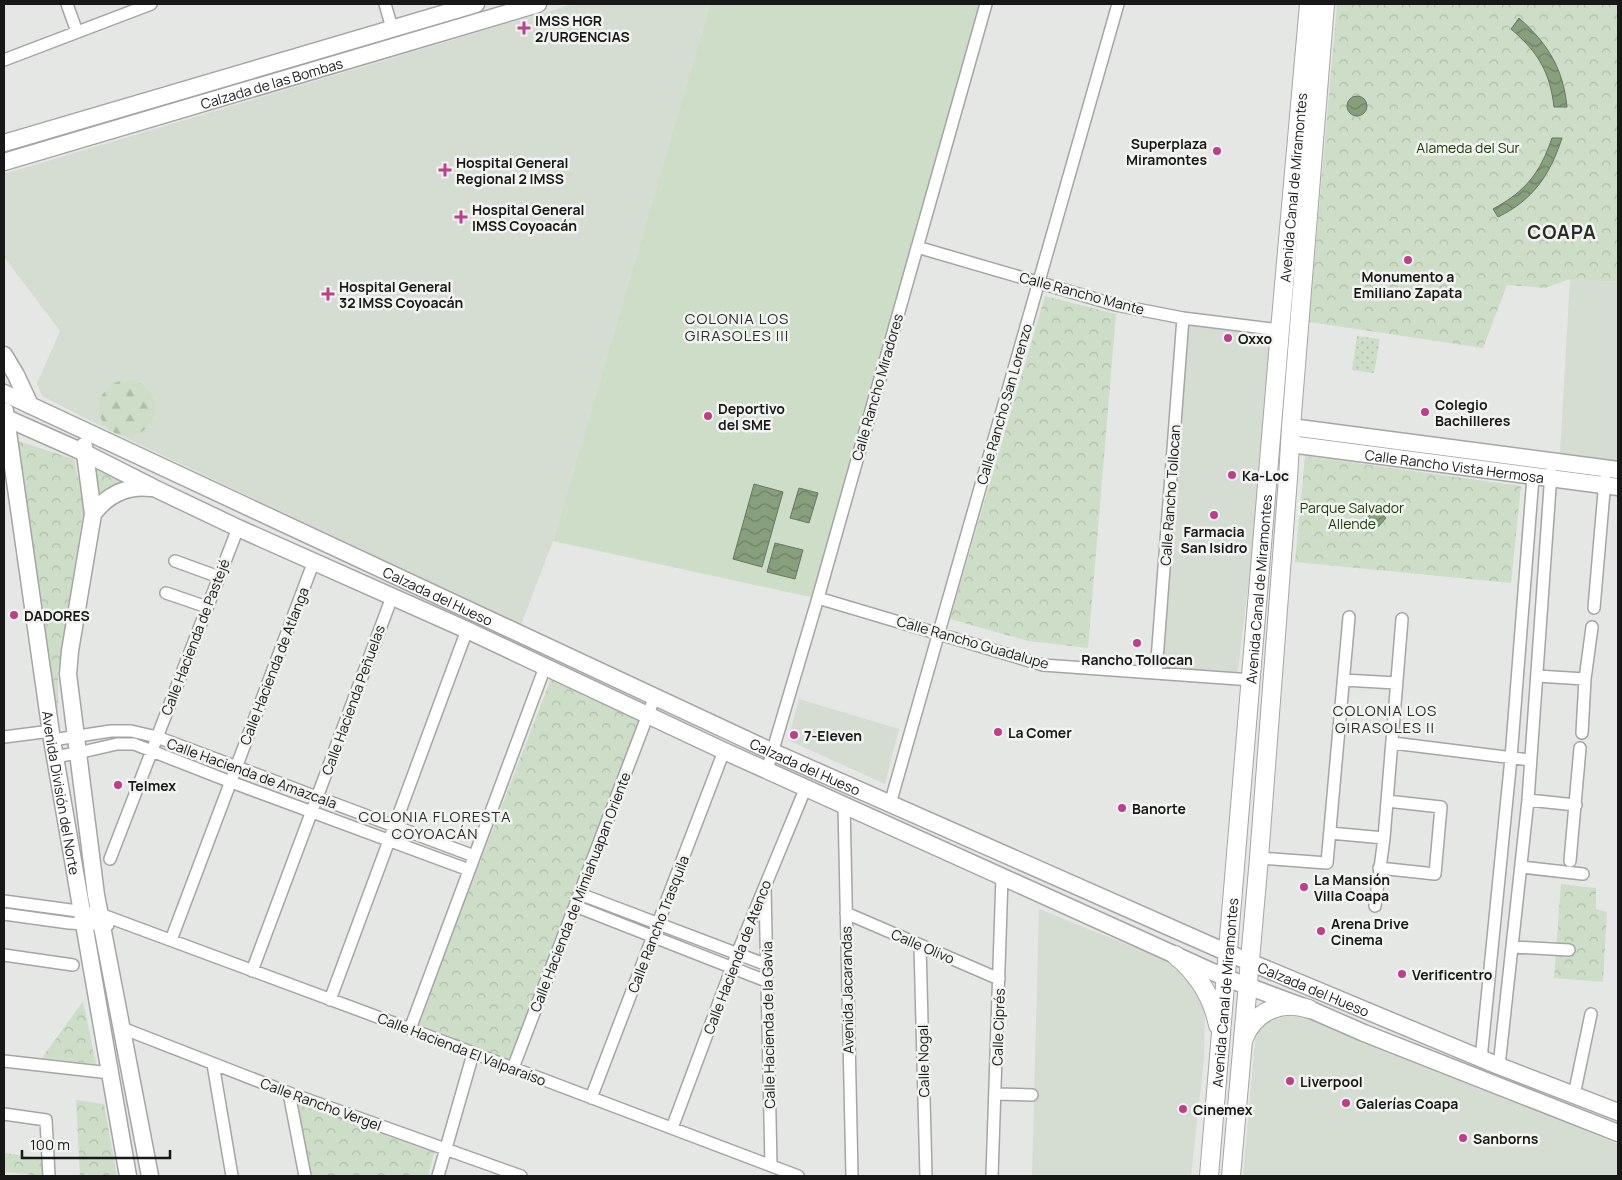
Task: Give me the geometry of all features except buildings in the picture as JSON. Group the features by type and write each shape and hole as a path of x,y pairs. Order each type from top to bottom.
{"main road":[{"name":"Calzada de las Bombas","path":"4,162 538,4"},
{"name":"Avenida Canal de Miramontes","path":"1209,1176 1309,4"},
{"name":"Avenida Canal de Miramontes","path":"1231,1176 1259,858 1325,4"},
{"name":"Calzada de las Bombas","path":"4,143 465,5"},
{"path":"4,355 30,405"},
{"name":"Calzada del Hueso","path":"4,392 773,752 1228,953 1500,1066 1618,1112"},
{"name":"Calzada del Hueso","path":"5,414 238,528 467,630 724,751 1226,978 1309,1009 1364,1033 1618,1133"},
{"name":"Avenida División del Norte","path":"5,414 48,736 55,757 128,1176"},
{"name":"Avenida División del Norte","path":"81,429 86,453 93,514 70,651 68,674 77,753 101,920 150,1176"},
{"name":"Calle Rancho Vista Hermosa","path":"1291,436 1551,461 1612,469"},
{"name":"Calle Rancho Vista Hermosa","path":"1291,436 1533,477 1611,486"},
{"path":"93,514 104,502 117,493 135,488 154,488"},
{"path":"1175,955 1194,973 1209,994 1219,1028 1220,1051"},
{"path":"1242,1043 1251,1024 1270,1009 1278,1006 1294,1005 1309,1009"}],"street":[{"path":"67,4 77,32"},
{"path":"4,60 149,4"},
{"path":"385,4 392,28"},
{"name":"Calle Rancho Miradores","path":"767,770 818,598 986,4"},
{"name":"Calle Rancho San Lorenzo","path":"890,804 1118,4"},
{"name":"Calle Rancho Mante","path":"917,247 1116,305 1183,318 1280,330"},
{"name":"Calle Rancho Tollocan","path":"1156,673 1183,318"},
{"path":"1500,1066 1528,800 1551,461"},
{"path":"1594,608 1612,469"},
{"path":"1481,1058 1511,758 1533,477"},
{"name":"Calle Hacienda de Pastejé","path":"110,859 238,528"},
{"path":"176,561 219,576"},
{"name":"Calle Hacienda de Atlanga","path":"171,940 314,562"},
{"path":"166,592 207,607"},
{"name":"Calle Hacienda Peñuelas","path":"252,971 392,597"},
{"name":"Calle Rancho Guadalupe","path":"818,598 939,632 1043,665 1252,680"},
{"path":"1259,858 1327,863 1349,617"},
{"path":"1375,906 1393,743 1402,619"},
{"path":"1522,619 1540,620"},
{"path":"1582,733 1585,680 1592,627"},
{"path":"330,1000 467,630"},
{"path":"410,1029 545,667"},
{"path":"1537,676 1585,680"},
{"path":"1344,680 1396,683"},
{"name":"Calle Hacienda de Mimiahuapan Oriente","path":"513,1068 655,696"},
{"name":"Calle Hacienda de Amazcala","path":"4,737 75,737 111,731 131,731 157,738 236,766 474,856"},
{"name":"Calle Hacienda de Amazcala","path":"55,757 127,743 134,744 230,782 469,870"},
{"path":"1393,743 1530,760"},
{"path":"1570,861 1580,748"},
{"name":"Calle Rancho Trasquila","path":"591,1098 724,751"},
{"name":"Calle Hacienda de Atenco","path":"672,1128 731,968 806,787"},
{"path":"1528,800 1576,805"},
{"path":"1380,868 1435,874 1441,807 1387,801"},
{"name":"Avenida Jacarandas","path":"844,805 852,1176"},
{"path":"1330,833 1384,838"},
{"path":"1521,867 1583,874"},
{"name":"Calle Ciprés","path":"992,1176 1002,877"},
{"name":"Calle Hacienda de la Gavia","path":"765,884 772,1165"},
{"path":"580,894 767,965"},
{"path":"4,898 83,918"},
{"path":"574,906 766,981"},
{"name":"Calle Olivo","path":"846,913 999,979"},
{"path":"1496,913 1516,915"},
{"path":"4,914 83,918"},
{"name":"Calle Hacienda El Valparaíso","path":"83,918 125,924 171,940 798,1176"},
{"name":"Calle Nogal","path":"920,945 926,1176"},
{"path":"1512,947 1569,950"},
{"path":"4,955 73,964"},
{"path":"1574,1095 1591,1014"},
{"name":"Calle Rancho Vergel","path":"122,1028 289,1093 520,1176"},
{"path":"438,1176 473,1054"},
{"path":"4,1061 110,1073"},
{"path":"213,1064 232,1176"},
{"path":"289,1093 305,1176"},
{"path":"995,1094 1032,1095"},
{"path":"4,1114 46,1120 49,1176"}],"shaded area":[{"name":"Hospital General 32 IMSS Coyoacán","path":"573,4 710,4 553,541 521,625 109,430 42,396 37,383 60,331 4,257 4,174"},
{"path":"1570,279 1618,282 1618,462 1560,454"},
{"path":"1186,317 1279,330 1237,678 1150,671"},
{"path":"799,699 899,729 885,784 788,740"},
{"path":"1039,909 1175,964 1191,978 1205,1005 1204,1059 1191,1176 1032,1176"},
{"name":"Galerías Coapa","path":"1299,1011 1618,1144 1618,1176 1243,1176 1256,1029 1270,1014"}],"green space":[{"path":"710,4 980,4 914,250 815,598 553,541"},
{"name":"Alameda del Sur","path":"1337,4 1618,4 1618,282 1570,279 1545,288 1507,285 1483,348 1309,322"},
{"path":"1045,296 1116,314 1088,648 1028,641 950,619"},
{"path":"1357,336 1380,339 1374,373 1352,370"},
{"path":"121,380 133,380 147,388 155,402 153,419 147,428 133,436 121,436 111,431 104,424 99,414 99,402 104,392 111,385"},
{"path":"18,441 74,459 84,508 58,670 58,723"},
{"name":"Parque Salvador Allende","path":"1305,456 1521,486 1511,583 1295,562"},
{"path":"95,469 134,486 99,495"},
{"path":"552,676 643,721 510,1063 416,1028"},
{"path":"1561,884 1596,888 1596,909 1607,912 1603,982 1554,978"},
{"path":"83,1001 96,1064 42,1058"},
{"path":"293,1099 436,1146 428,1176 309,1176"},
{"path":"76,1100 104,1104 117,1176 80,1176"},
{"path":"4,1153 41,1158 43,1176 4,1172"}],"water":[{"path":"1519,18 1546,47 1558,69 1567,107 1554,107 1546,73 1529,46 1511,29"},
{"path":"1357,96 1364,99 1367,106 1364,113 1357,116 1350,113 1347,106 1350,99"},
{"path":"1552,138 1562,138 1546,175 1521,203 1498,217 1493,209 1523,188 1530,180 1537,171"},
{"path":"754,484 783,492 762,567 733,559"},
{"path":"799,488 818,493 809,523 790,518"},
{"path":"1375,509 1386,518 1378,527 1367,518"},
{"path":"775,543 803,550 795,579 767,572"}],"place":[{"name":"IMSS HGR 2/URGENCIAS","path":"524,28"},
{"name":"Superplaza Miramontes","path":"1217,151"},
{"name":"Hospital General Regional 2 IMSS","path":"445,170"},
{"name":"Hospital General IMSS Coyoacán","path":"461,217"},
{"name":"Monumento a Emiliano Zapata","path":"1408,260"},
{"name":"Hospital General 32 IMSS Coyoacán","path":"328,294"},
{"name":"Oxxo","path":"1228,338"},
{"name":"Colegio Bachilleres","path":"1425,412"},
{"name":"Deportivo del SME","path":"708,416"},
{"name":"Ka-Loc","path":"1232,475"},
{"name":"Farmacia San Isidro","path":"1214,515"},
{"name":"DADORES","path":"14,615"},
{"name":"Rancho Tollocan","path":"1137,643"},
{"name":"La Comer","path":"998,732"},
{"name":"7-Eleven","path":"794,735"},
{"name":"Telmex","path":"118,785"},
{"name":"Banorte","path":"1122,808"},
{"name":"La Mansión Villa Coapa","path":"1304,887"},
{"name":"Arena Drive Cinema","path":"1321,931"},
{"name":"Verificentro","path":"1402,974"},
{"name":"Liverpool","path":"1290,1081"},
{"name":"Galerías Coapa","path":"1346,1103"},
{"name":"Cinemex","path":"1183,1109"},
{"name":"Sanborns","path":"1463,1138"}],"district":[{"name":"COAPA","path":"1562,232"},
{"name":"COLONIA LOS GIRASOLES III","path":"737,326"},
{"name":"COLONIA LOS GIRASOLES II","path":"1385,718"},
{"name":"COLONIA FLORESTA COYOACÁN","path":"435,824"}]}
